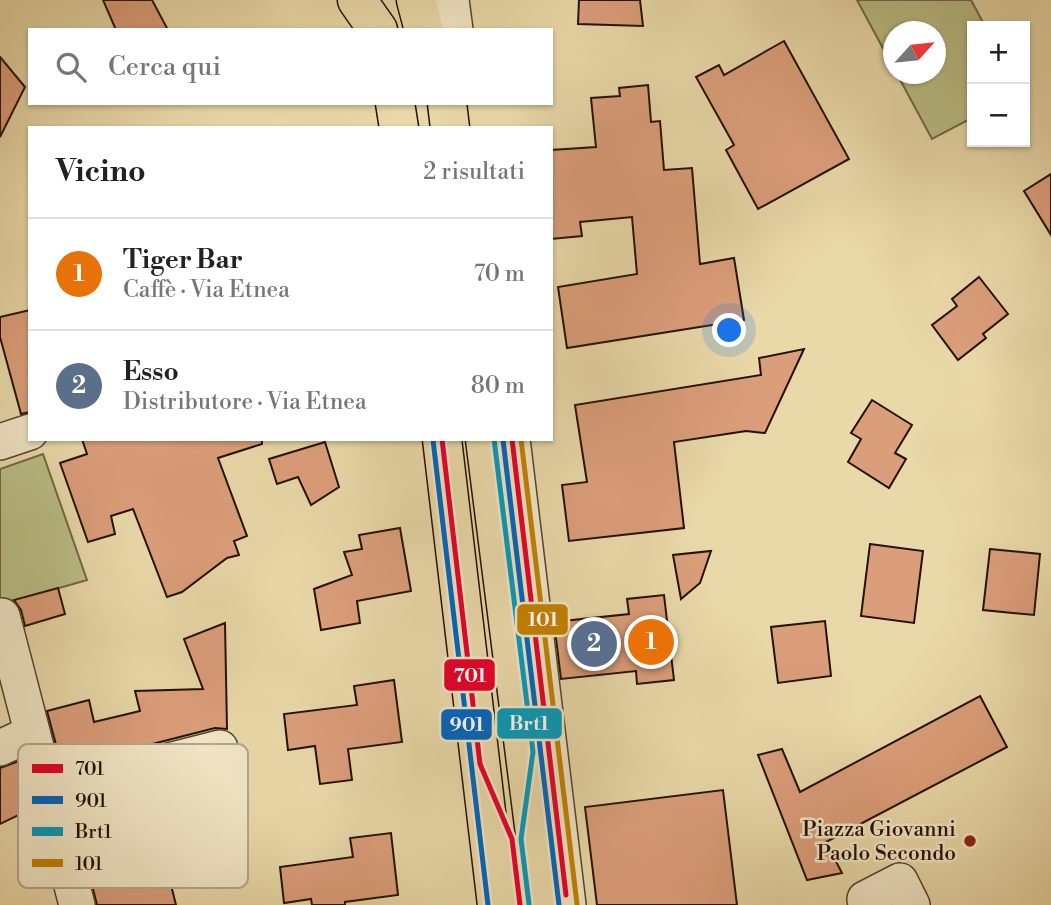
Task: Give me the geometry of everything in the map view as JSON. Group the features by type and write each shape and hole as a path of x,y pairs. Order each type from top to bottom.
{"main road":[{"path":"358,0 377,28"},
{"path":"388,0 398,28"},
{"path":"416,0 423,28"},
{"path":"432,0 438,28"},
{"path":"395,105 399,126"},
{"path":"410,105 411,126"},
{"path":"433,105 436,126"},
{"path":"447,105 450,126"},
{"path":"442,441 497,905"},
{"path":"485,441 518,588 544,905"}],"street":[{"path":"451,0 456,28"},
{"path":"466,105 469,126"},
{"path":"0,442 28,433"},
{"path":"512,441 518,588 568,905"},
{"path":"2,616 36,744"},
{"path":"0,748 33,733"},
{"path":"866,905 865,899 900,881 912,905"},
{"path":"72,888 77,905"}],"green space":[{"path":"857,0 971,0 982,21 967,21 967,121 932,139 902,84 946,84 946,21 883,21 883,48"},
{"path":"43,454 87,580 0,605 0,469"}],"building":[{"path":"103,0 152,0 167,28 115,28"},
{"path":"579,0 640,0 643,26 578,24"},
{"path":"784,41 849,159 758,209 726,150 734,145 696,77 719,65 724,75"},
{"path":"0,57 25,87 0,137"},
{"path":"648,85 651,122 660,121 664,170 692,168 700,264 734,258 744,320 567,348 558,287 637,274 632,217 580,222 582,236 553,239 553,150 596,147 591,98 620,96 619,88"},
{"path":"1051,174 1051,235 1024,191"},
{"path":"979,277 1008,314 983,334 986,338 958,360 932,325 957,306 952,299"},
{"path":"28,310 28,412 21,414 0,337 0,317"},
{"path":"804,349 765,433 746,431 674,442 684,528 569,541 562,485 587,482 575,405 761,375 759,358"},
{"path":"872,400 912,425 895,453 906,459 889,488 848,462 861,439 851,433"},
{"path":"83,441 262,441 262,444 218,458 247,536 234,541 239,555 227,558 182,592 167,597 133,509 111,516 115,534 88,542 60,463 87,454"},
{"path":"325,442 339,487 311,505 298,477 277,484 269,459"},
{"path":"400,528 411,591 357,601 360,623 321,630 314,589 352,575 344,552 362,549 359,535"},
{"path":"870,544 923,551 914,623 861,616"},
{"path":"990,549 1040,554 1034,615 983,610"},
{"path":"711,551 700,583 681,599 673,555"},
{"path":"58,588 65,614 25,626 21,610 14,600"},
{"path":"664,595 674,680 637,684 636,671 561,679 554,622 629,614 627,599"},
{"path":"825,621 831,676 778,683 771,627"},
{"path":"225,623 227,729 215,728 152,744 56,744 47,711 89,700 94,722 140,711 135,691 203,689 184,639"},
{"path":"394,680 402,742 348,749 352,780 320,784 315,746 288,750 284,714 357,705 354,686"},
{"path":"980,696 1007,747 826,842 842,873 807,880 758,755 782,749 800,792"},
{"path":"18,761 18,815 0,824 0,768"},
{"path":"723,790 737,905 597,905 585,807"},
{"path":"391,833 398,895 345,902 345,905 312,905 311,899 284,903 280,867 353,857 350,838"},
{"path":"93,888 172,888 176,905 97,905"}],"transit line":[{"name":"901","path":"433,441 488,905"},
{"name":"701","path":"442,441 480,764 512,839 520,905"},
{"name":"Brt1","path":"494,441 533,752 521,839 529,904"},
{"name":"901","path":"503,441 559,905"},
{"name":"701","path":"512,441 566,895"},
{"name":"101","path":"521,441 577,904"}],"place":[{"name":"Tiger Bar","path":"651,642"},
{"name":"Esso","path":"594,644"},
{"name":"Piazza Giovanni Paolo Secondo","path":"970,841"}]}
